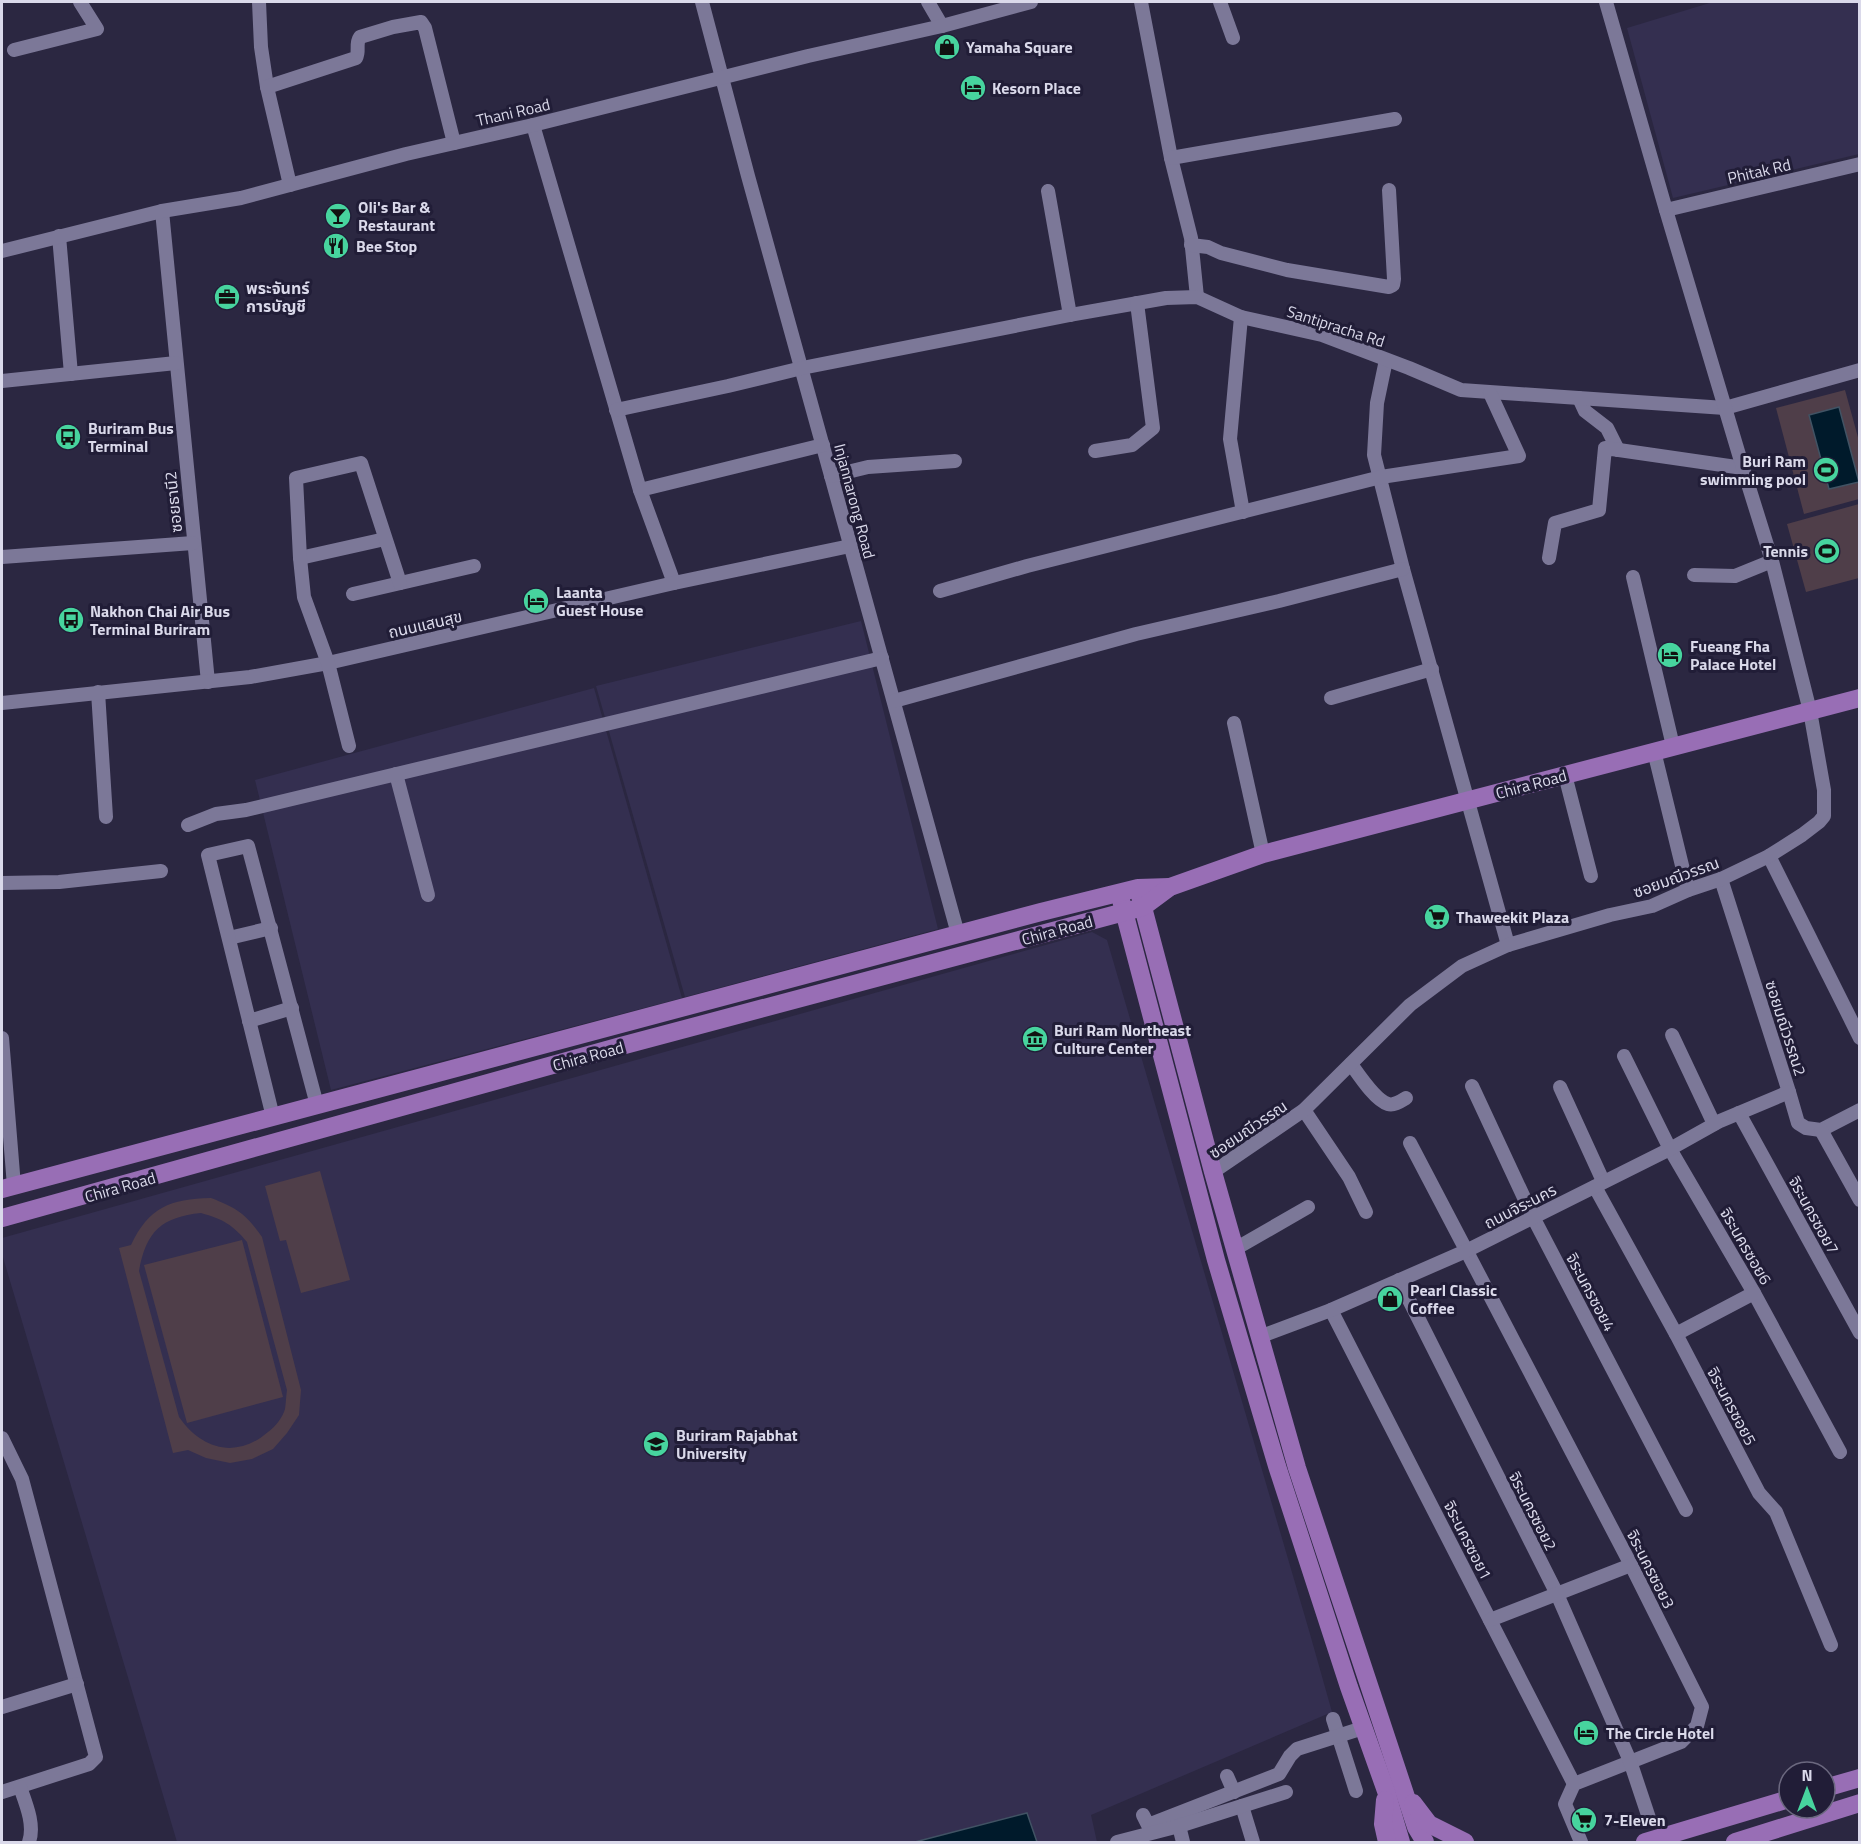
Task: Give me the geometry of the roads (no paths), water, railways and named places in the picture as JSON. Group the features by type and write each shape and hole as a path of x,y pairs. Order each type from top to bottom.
{"main road":[{"name":"Chira Road","path":"2,1218 621,1046 1143,907 1170,887 1263,854 1860,698"},
{"name":"Chira Road","path":"8,1187 958,934 1138,888 1170,887"},
{"path":"1138,888 1259,1337 1385,1763 1395,1790 1425,1842"},
{"path":"1119,893 1216,1260 1277,1466 1364,1728 1385,1763"},
{"path":"615,1024 608,1031 608,1039 615,1047 621,1046"},
{"path":"591,1031 600,1034 603,1041 598,1053"},
{"path":"8,1187 19,1214"},
{"path":"1837,1785 1860,1778"},
{"path":"1387,1842 1383,1824 1395,1790"},
{"path":"1395,1790 1401,1842"},
{"path":"1395,1790 1429,1824 1465,1842"},
{"path":"1645,1842 1777,1803"},
{"path":"1735,1842 1860,1803"}],"street":[{"path":"14,50 97,29 80,2"},
{"path":"259,2 261,47 267,87 290,185"},
{"name":"Injannarong Road","path":"702,2 958,934"},
{"path":"928,2 942,26"},
{"name":"Thani Road","path":"2,251 162,211 241,198 406,154 942,26 1031,2"},
{"path":"1141,2 1171,158 1191,245 1197,297"},
{"path":"1220,2 1233,38"},
{"path":"1606,2 1772,561 1809,711"},
{"path":"267,87 357,58 360,37 393,27 421,22 454,143"},
{"path":"1171,158 1395,119"},
{"path":"533,125 640,490 674,583"},
{"name":"Phitak Rd","path":"1666,210 1860,164"},
{"path":"1191,245 1208,247 1221,253 1287,270 1389,287 1393,285 1394,279 1389,190"},
{"path":"1047,191 1070,315"},
{"name":"ซอยธานี2","path":"162,211 208,682"},
{"path":"59,236 71,374"},
{"name":"Santipracha Rd","path":"616,410 802,368 1070,315 1166,298 1197,297 1241,317 1322,335 1461,390 1725,408 1860,370"},
{"path":"1095,452 1132,445 1153,429 1137,303"},
{"path":"1241,317 1230,439 1243,512"},
{"path":"1386,360 1377,403 1374,455 1403,569 1508,945"},
{"path":"2,381 176,363"},
{"path":"940,591 1027,566 1381,477 1519,456 1490,393"},
{"path":"1579,398 1585,411 1607,428 1618,450"},
{"path":"640,490 823,445"},
{"path":"1549,558 1555,523 1599,510 1605,448 1743,468"},
{"path":"831,476 868,467 955,461"},
{"path":"350,746 328,663 304,597 296,477 361,463 400,583"},
{"path":"300,558 385,539"},
{"path":"2,556 193,543"},
{"name":"ถนนแสนสุข","path":"2,703 250,677 328,663 674,583 850,546"},
{"path":"1694,574 1735,576 1772,561"},
{"path":"353,594 474,566"},
{"path":"894,701 1136,634 1403,569"},
{"path":"1633,577 1673,747"},
{"path":"188,825 216,814 246,810 882,658"},
{"path":"1331,698 1432,669"},
{"path":"98,692 106,817"},
{"name":"ซอยมณีวรรณ","path":"1213,1172 1304,1110 1410,1005 1462,966 1508,945 1610,915 1652,906 1721,879 1769,856 1819,822 1824,816 1824,790 1809,711"},
{"path":"1234,723 1263,854"},
{"path":"1654,751 1688,890"},
{"path":"396,774 428,896"},
{"path":"1565,775 1591,876"},
{"path":"273,1117 208,855 248,846 317,1105"},
{"path":"1769,856 1860,1038"},
{"path":"2,883 59,882 161,871"},
{"name":"ซอยมณีวรรณ2","path":"1721,879 1798,1123 1806,1128 1821,1131"},
{"path":"229,938 271,928"},
{"path":"249,1020 292,1008"},
{"path":"1672,1035 1714,1124"},
{"path":"2,1038 8,1187"},
{"name":"จิระนครซอย6","path":"1624,1056 1670,1149 1754,1293 1840,1452"},
{"path":"1351,1064 1368,1087 1387,1104 1394,1104 1406,1098"},
{"name":"จิระนครซอย4","path":"1472,1086 1533,1217 1686,1510"},
{"name":"จิระนครซอย5","path":"1560,1087 1599,1184 1759,1493 1776,1512 1831,1645"},
{"name":"ถนนจิระนคร","path":"1259,1337 1332,1311 1466,1251 1670,1149 1714,1124 1789,1092"},
{"path":"1304,1110 1349,1177 1366,1212"},
{"path":"1860,1110 1821,1131 1860,1200"},
{"name":"จิระนครซอย7","path":"1739,1113 1860,1333"},
{"name":"จิระนครซอย3","path":"1410,1143 1631,1564 1702,1707 1697,1726 1681,1743 1574,1784"},
{"path":"1235,1249 1308,1207"},
{"name":"จิระนครซอย2","path":"1399,1280 1557,1594 1630,1761 1650,1821"},
{"path":"1676,1335 1754,1293"},
{"name":"จิระนครซอย1","path":"1332,1311 1574,1784"},
{"path":"2,1438 22,1479 96,1757 89,1764 2,1792"},
{"path":"1490,1620 1631,1564"},
{"path":"2,1707 77,1684"},
{"path":"1333,1719 1356,1791"},
{"path":"1143,1815 1148,1825 1234,1792 1279,1774 1297,1749 1364,1728"},
{"path":"1227,1776 1234,1792"},
{"path":"1574,1784 1565,1804 1581,1842"},
{"path":"20,1787 30,1820 29,1842"},
{"path":"1117,1842 1179,1826 1286,1792"},
{"path":"1242,1806 1253,1842"},
{"path":"1179,1826 1183,1842"}],"water":[{"path":"1839,407 1859,482 1829,489 1809,415"},
{"path":"1027,1813 1037,1842 915,1842"}],"place":[{"name":"Yamaha Square","path":"947,47"},
{"name":"Kesorn Place","path":"973,88"},
{"name":"Oli's Bar & Restaurant","path":"338,216"},
{"name":"Bee Stop","path":"336,246"},
{"name":"พระจันทร์ การบัญชี","path":"227,297"},
{"name":"Buriram Bus Terminal","path":"68,437"},
{"name":"Buri Ram swimming pool","path":"1826,470"},
{"name":"Tennis","path":"1827,551"},
{"name":"Laanta Guest House","path":"536,601"},
{"name":"Nakhon Chai Air Bus Terminal Buriram","path":"71,620"},
{"name":"Fueang Fha Palace Hotel","path":"1670,655"},
{"name":"Thaweekit Plaza","path":"1437,917"},
{"name":"Buri Ram Northeast Culture Center","path":"1035,1039"},
{"name":"Pearl Classic Coffee","path":"1390,1299"},
{"name":"Buriram Rajabhat University","path":"656,1444"},
{"name":"The Circle Hotel","path":"1586,1733"},
{"name":"7-Eleven","path":"1584,1820"}]}
